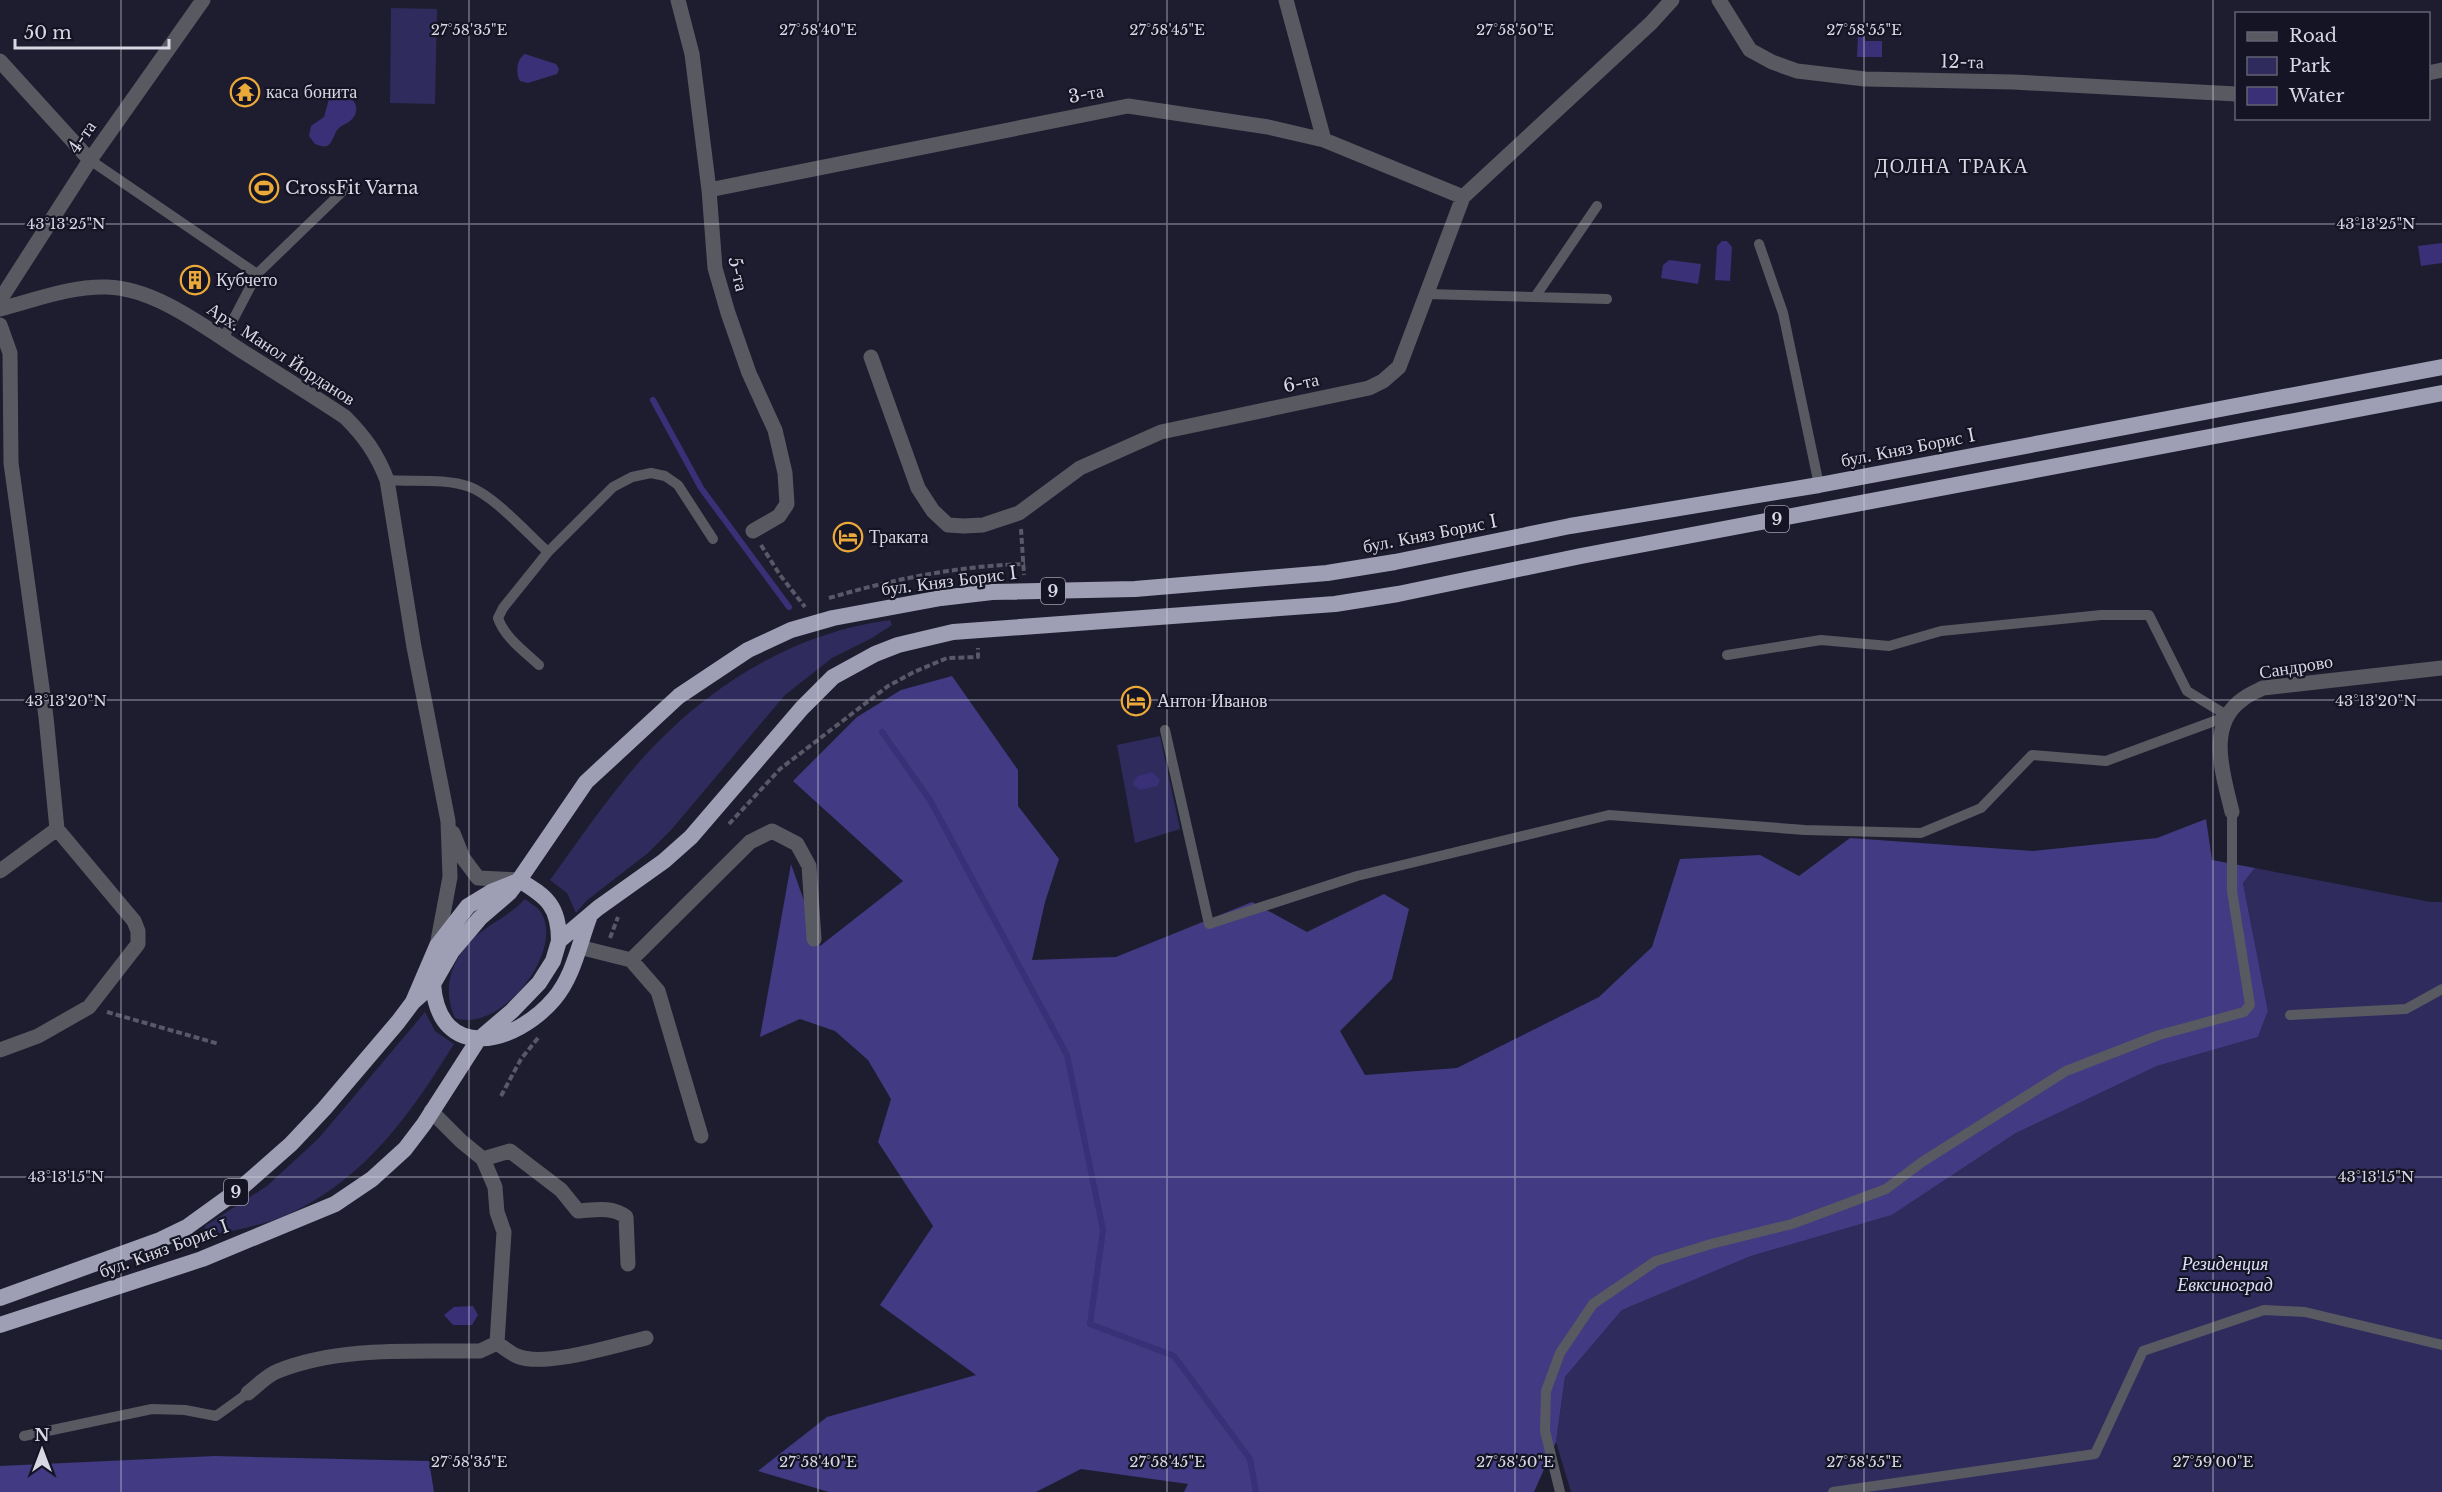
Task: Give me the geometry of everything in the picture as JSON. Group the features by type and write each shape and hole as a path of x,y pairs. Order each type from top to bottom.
{"highway":[{"name":"бул. Княз Борис I","path":"519,880 586,782 679,696 748,650 791,630 833,618 941,598 992,592 1135,589 1327,573 1395,562 1570,526 1819,485 2442,367"},
{"name":"9","path":"478,1040 512,1011 539,983 553,961 559,941 598,908 664,861 691,837 801,708 833,677 874,654 924,638 953,632 1335,604 1398,594 1581,556 2442,393"},
{"name":"9","path":"413,1002 438,946 468,906 491,892 519,880"},
{"name":"9","path":"413,1002 436,979 452,951 480,918 519,880"},
{"path":"519,880 543,896 553,907 559,928 559,941"},
{"path":"436,979 434,1001 441,1018 462,1035 478,1040 507,1034 530,1021 563,987 589,917"},
{"name":"бул. Княз Борис I","path":"0,1298 160,1240 187,1227 216,1207 283,1151 324,1109 413,1002"},
{"name":"бул. Княз Борис I","path":"0,1325 202,1259 335,1204 387,1167 405,1149 478,1040"}],"street":[{"path":"183,0 192,14"},
{"name":"4-та","path":"0,300 90,160 203,0"},
{"name":"5-та","path":"678,0 692,54 709,190 715,268 749,373 775,430 785,473 787,504 779,516 753,531"},
{"path":"1286,0 1324,140"},
{"name":"6-та","path":"871,357 918,488 933,511 948,525 964,526 983,525 1019,513 1080,468 1161,432 1369,388 1383,381 1399,367 1463,197 1590,81 1672,0"},
{"name":"12-та","path":"1719,0 1750,50 1772,62 1797,71 1865,79 2013,82 2235,94"},
{"path":"0,61 90,160"},
{"name":"3-та","path":"709,190 1128,106 1268,128 1324,140 1463,197"},
{"name":"Арх. Манол Йорданов","path":"0,309 86,288 109,287 139,294 184,314 345,417 365,437 378,456 387,480 414,647 448,820 450,877 438,946 436,979"},
{"path":"0,325 10,353 11,464 46,717 57,829 134,921 138,931 138,944 133,952 89,1006 38,1036 0,1050"},
{"path":"2413,398 2442,401"},
{"name":"Сандрово","path":"2228,716 2241,700 2263,688 2442,669"},
{"path":"2228,716 2221,734 2220,759 2232,812"},
{"name":"Арх. Манол Йорданов","path":"448,820 463,858 478,878 519,880"},
{"path":"0,871 57,829"},
{"path":"631,960 750,842 772,831 798,844 809,866 814,939"},
{"path":"579,947 631,960 658,992 701,1136"},
{"path":"431,1111 483,1159 495,1187 498,1212 504,1232 497,1343"},
{"path":"483,1159 510,1151 561,1190 578,1211 618,1211 626,1217 628,1264"},
{"path":"497,1343 518,1357 538,1359 585,1353 646,1338"},
{"path":"248,1393 276,1371 325,1357 360,1353 480,1351 497,1343"}],"lane":[{"path":"90,160 257,274"},
{"path":"223,339 257,274 344,190"},
{"path":"1534,297 1597,206"},
{"path":"1760,244 1783,313 1819,485"},
{"path":"1428,294 1607,299"},
{"path":"539,665 501,627 498,618 503,608 548,552 613,487 632,477 651,473 665,476 678,485 713,539"},
{"path":"387,480 452,483 471,488 487,497 548,552"},
{"path":"1727,655 1821,640 1889,646 1941,631 2101,615 2149,615 2187,691 2228,716"},
{"path":"1164,730 1209,924 1357,876 1609,815 1805,830 1921,833 1981,808 2032,755 2106,761 2228,716"},
{"path":"1560,1492 1545,1431 1546,1391 1560,1353 1593,1304 1656,1261 1711,1244 1792,1224 1886,1189 1939,1150 2066,1071 2159,1035 2244,1012 2250,1005 2232,891 2232,812"},
{"path":"2290,1016 2406,1009 2442,989"},
{"path":"1833,1492 2095,1454 2143,1351 2264,1310 2305,1312 2442,1345"},
{"path":"24,1436 152,1409 185,1410 216,1416 248,1393"}],"path":[{"path":"1019,513 1025,564 1023,591"},
{"path":"753,531 802,606 833,618"},
{"path":"825,599 898,579 978,566 1025,564"},
{"path":"802,606 813,603"},
{"path":"723,829 780,769 888,686 947,658 978,657"},
{"path":"605,952 621,912"},
{"path":"89,1006 219,1044"}],"green space":[{"path":"391,8 437,9 435,104 390,103"},
{"path":"890,620 892,625 832,658 785,695 671,830 648,853 586,901 576,913 567,893 550,880 626,777 678,722 732,680 792,648 824,635"},
{"path":"1160,736 1180,829 1135,843 1117,745"},
{"name":"Резиденция Евксиноград","path":"2255,868 2430,902 2442,902 2442,1492 1571,1492 1556,1442 1565,1377 1622,1310 1751,1256 1892,1215 2016,1133 2157,1066 2258,1037 2268,1011 2243,883"},
{"path":"525,899 540,911 546,927 545,946 537,966 525,985 509,1001 491,1013 473,1020 455,1018 451,1007 449,984 455,963 477,935"},
{"path":"425,1012 435,1031 454,1044 404,1118 365,1162 318,1198 291,1213 261,1224 208,1236 205,1226 267,1186 319,1138"}],"shaded area":[{"path":"952,676 1018,770 1018,806 1059,859 1045,902 1032,960 1116,957 1252,902 1307,932 1384,894 1409,909 1392,979 1340,1031 1365,1075 1457,1068 1599,997 1652,947 1680,859 1760,855 1799,876 1850,838 2033,851 2157,838 2206,819 2212,860 2255,868 2243,883 2268,1011 2258,1037 2157,1066 2016,1133 1892,1215 1751,1256 1622,1310 1565,1377 1556,1442 1534,1492 1184,1492 1188,1484 1081,1469 1036,1492 829,1492 758,1471 827,1417 976,1375 880,1305 933,1226 878,1142 891,1099 868,1060 835,1031 800,1019 760,1037 791,864 820,946 903,881 793,781 857,717 901,690"},
{"path":"215,1456 429,1461 434,1492 0,1492 0,1466"}],"water":[{"path":"1858,34 1864,34 1865,41 1882,41 1882,57 1857,57"},
{"path":"525,54 556,64 559,69 557,74 528,83 520,81 518,66"},
{"path":"341,93 353,100 356,108 354,117 338,129 331,143 325,146 315,144 309,136 311,126 324,117 329,99"},
{"path":"1722,241 1727,241 1732,247 1730,281 1715,280 1717,246"},
{"path":"2442,243 2442,263 2421,266 2418,246"},
{"path":"1669,260 1701,264 1698,284 1661,278 1663,265"},
{"path":"1152,772 1160,780 1157,786 1140,790 1132,784 1138,776"},
{"path":"473,1306 478,1315 472,1325 453,1325 444,1315 454,1307"}],"waterway":[{"path":"653,400 701,488 789,607"},
{"path":"882,732 930,800 1067,1055 1103,1230 1090,1324 1174,1356 1250,1459 1256,1492"}],"place":[{"name":"каса бонита","path":"245,92"},
{"name":"CrossFit Varna","path":"264,188"},
{"name":"Кубчето","path":"195,280"},
{"name":"Траката","path":"848,537"},
{"name":"Антон Иванов","path":"1136,701"}],"district":[{"name":"ДОЛНА ТРАКА","path":"1952,166"}]}
